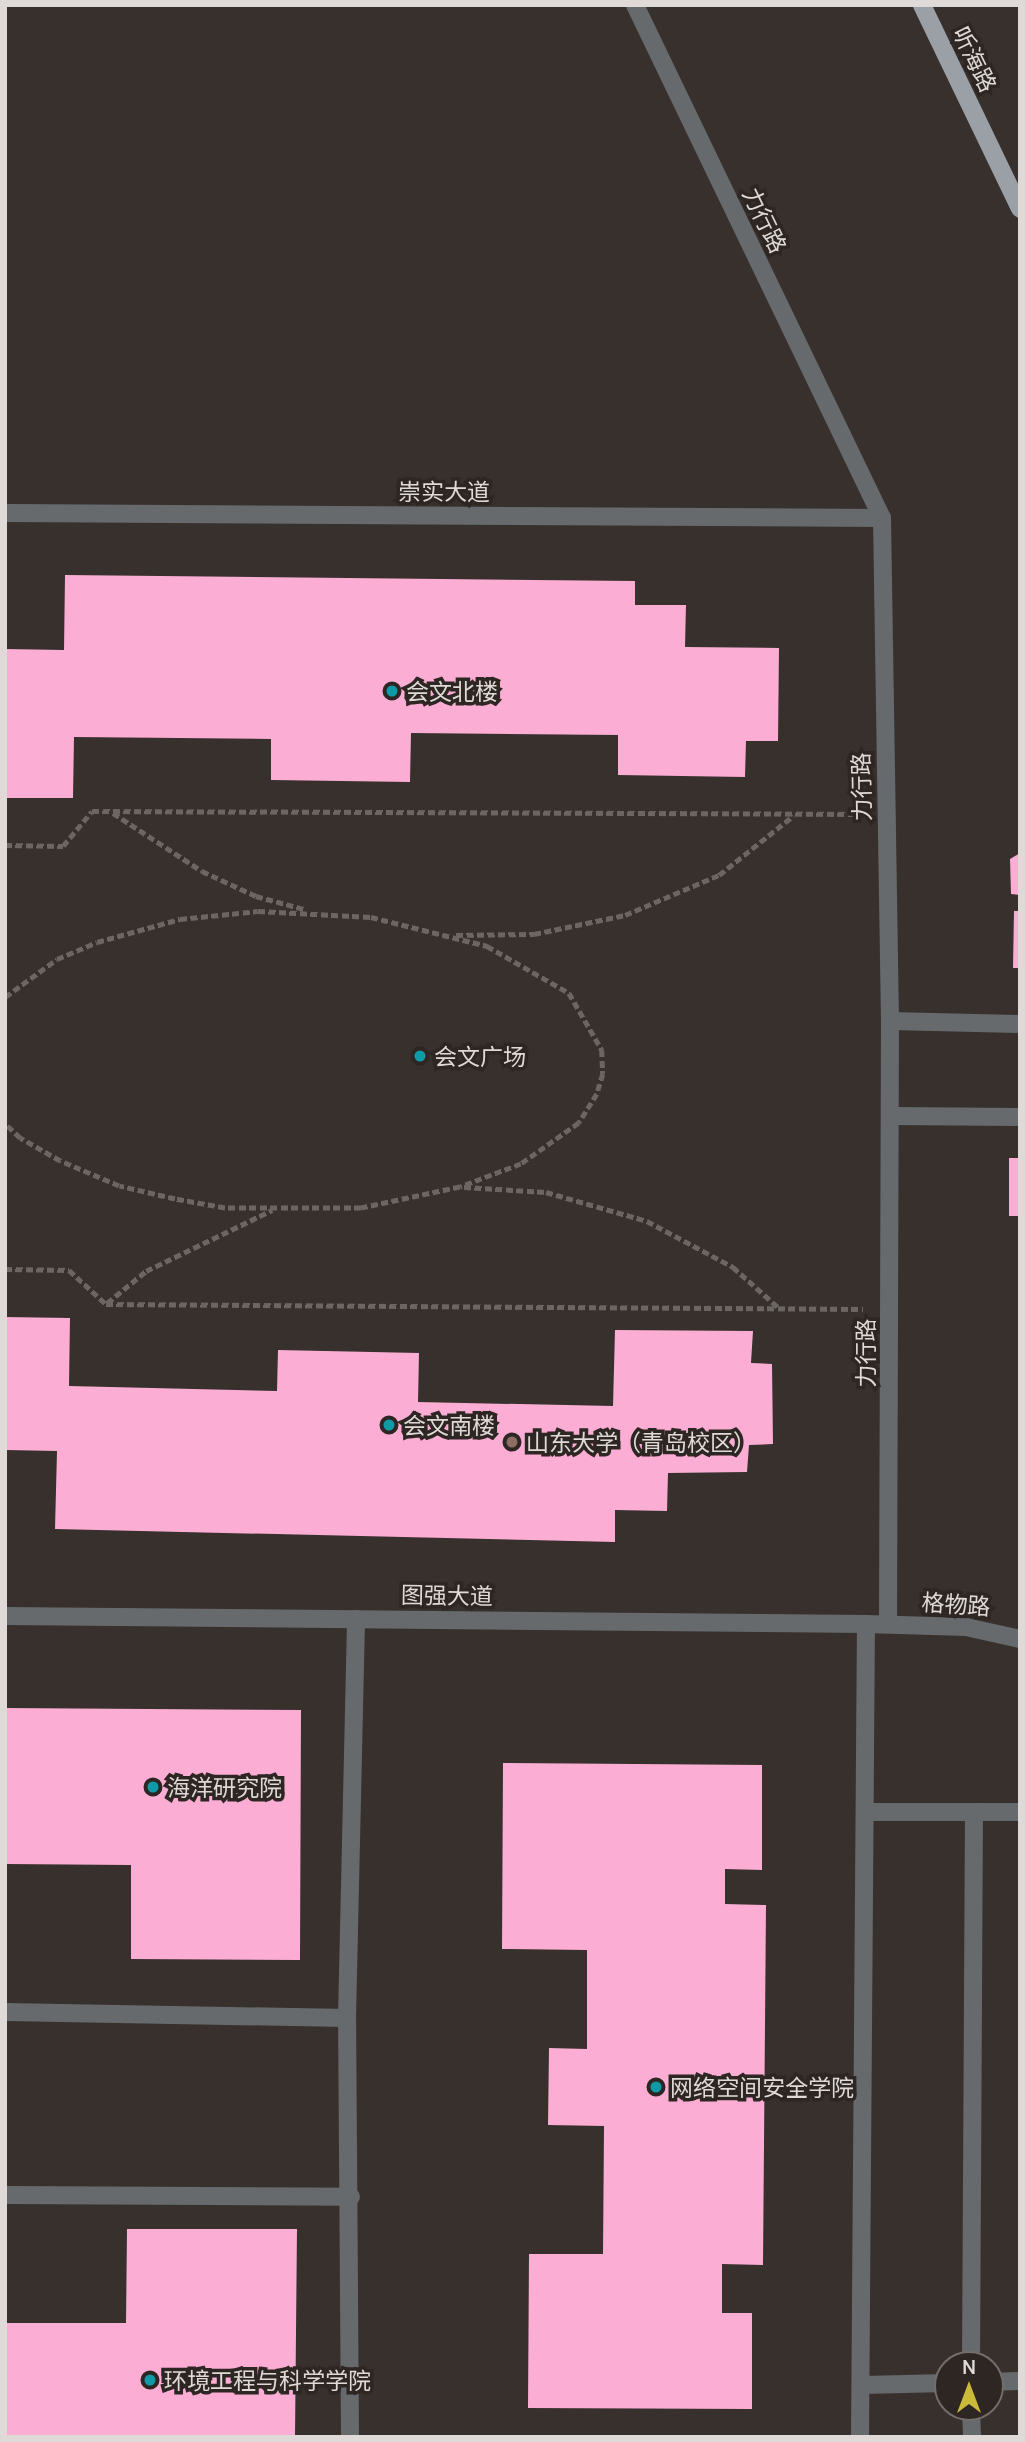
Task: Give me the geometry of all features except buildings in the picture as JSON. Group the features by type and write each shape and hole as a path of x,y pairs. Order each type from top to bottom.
{"main road":[{"name":"听海路","path":"922,5 1020,209"}],"lane":[{"name":"力行路","path":"635,5 881,518 890,1021 888,1624"},
{"name":"崇实大道","path":"5,513 881,518"},
{"path":"890,1021 1020,1024"},
{"path":"890,1115 1020,1117"},
{"name":"图强大道","path":"5,1616 888,1624"},
{"path":"350,2437 351,2197 346,2018 356,1619"},
{"path":"860,2437 866,1623"},
{"name":"格物路","path":"888,1624 966,1627 1020,1639"},
{"path":"864,1812 1020,1812"},
{"path":"971,2351 974,1812"},
{"path":"5,2012 346,2018"},
{"path":"5,2195 351,2197"},
{"path":"861,2385 934,2383"}],"path":[{"path":"5,845 63,846 92,811 886,814"},
{"path":"5,1124 20,1138 60,1160 118,1186 225,1208 361,1208 460,1187 521,1164 579,1123 597,1094 602,1049 569,993 487,946 407,923 282,906 202,872 113,812"},
{"path":"444,933 480,937 534,934 625,915 719,875 795,814"},
{"path":"5,997 57,959 169,922 258,911 321,912"},
{"path":"460,1187 546,1192 647,1221 733,1267 779,1308"},
{"path":"106,1304 169,1259 273,1209"},
{"path":"5,1269 69,1270 106,1304 889,1309"}],"place":[{"name":"会文北楼","path":"392,691"},
{"name":"会文广场","path":"420,1056"},
{"name":"会文南楼","path":"389,1425"},
{"name":"山东大学（青岛校区）","path":"512,1442"},
{"name":"海洋研究院","path":"153,1787"},
{"name":"网络空间安全学院","path":"656,2087"},
{"name":"环境工程与科学学院","path":"150,2380"}]}
